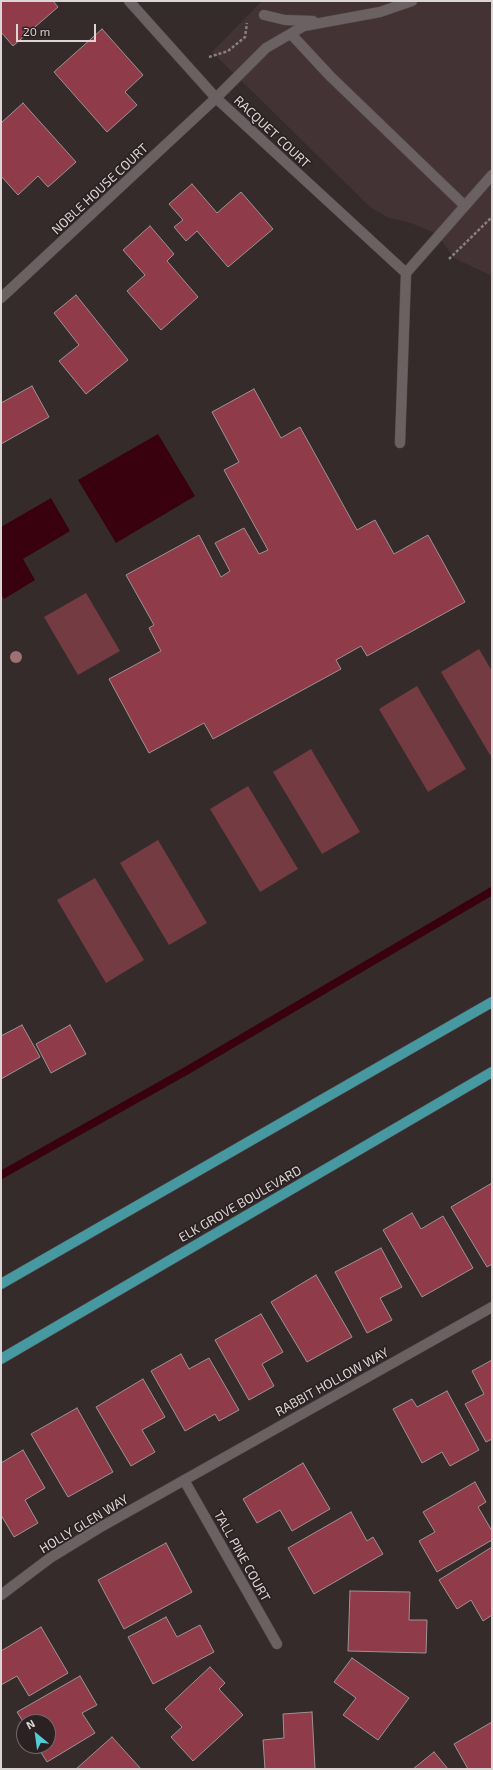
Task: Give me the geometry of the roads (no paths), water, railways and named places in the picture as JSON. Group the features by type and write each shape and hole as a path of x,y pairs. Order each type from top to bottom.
{"main road":[{"path":"1,1284 492,1002"},
{"name":"ELK GROVE BOULEVARD","path":"1,1359 492,1072"}],"street":[{"name":"RACQUET COURT","path":"129,1 216,98 406,273"},
{"path":"264,15 285,20 327,22 380,12 412,1"},
{"name":"NOBLE HOUSE COURT","path":"1,298 216,98 266,48 304,26 327,22"},
{"path":"291,34 330,76 465,206"},
{"path":"400,443 406,273 492,175"},
{"name":"RABBIT HOLLOW WAY","path":"184,1480 492,1307"},
{"name":"HOLLY GLEN WAY","path":"1,1595 62,1551 184,1480"},
{"name":"TALL PINE COURT","path":"184,1480 277,1644"}],"waterway":[{"path":"1,1175 186,1071 492,891"}]}
